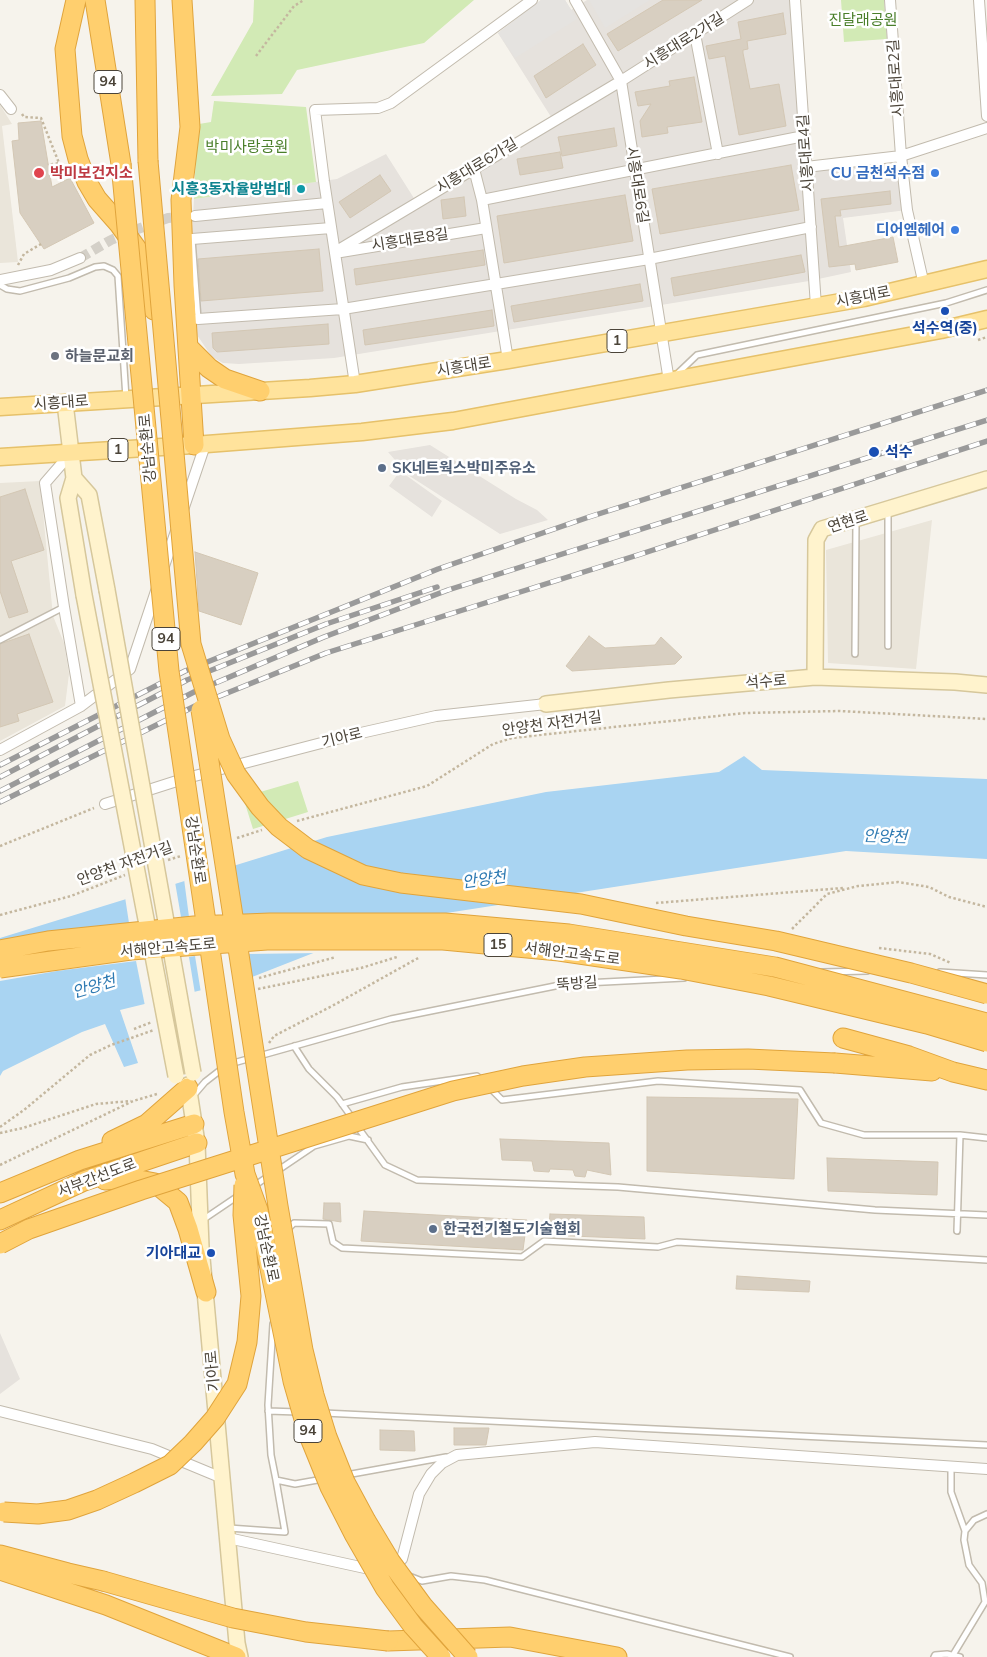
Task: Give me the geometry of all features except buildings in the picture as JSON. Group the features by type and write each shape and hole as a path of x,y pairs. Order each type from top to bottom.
{"highway":[{"path":"76,0 65,49 72,136 87,182 97,200 119,224 137,249 145,269 152,293 155,317 165,447"},
{"name":"강남순환로","path":"95,0 121,164 169,671 231,1092 245,1174 258,1210 293,1381 308,1433 330,1487 385,1588 413,1626 441,1657"},
{"path":"145,0 148,161 191,644 220,739 236,774 260,807 279,827 308,849 363,875 401,883 581,904 686,926 776,941 911,973 987,994"},
{"path":"182,0 190,127 181,200 184,285 191,395 200,445"},
{"path":"188,347 209,368 225,379 260,391"},
{"name":"강남순환로","path":"191,644 276,1196 293,1296 314,1395 327,1437 345,1482 366,1521 390,1561 422,1606 468,1657"},
{"name":"서해안고속도로","path":"0,950 48,941 194,926 270,923 445,923 569,934 775,967 987,1023"},
{"name":"서해안고속도로","path":"0,968 53,959 131,950 267,940 443,940 559,951 681,969 769,986 927,1024 987,1042"},
{"path":"843,1038 909,1056 953,1072 987,1080"},
{"path":"0,1244 29,1229 141,1190 453,1091 505,1080 585,1067 649,1062 748,1059 953,1072"},
{"path":"80,1160 125,1133 147,1124 187,1085"},
{"name":"서부간선도로","path":"0,1193 80,1160 194,1124"},
{"name":"서부간선도로","path":"0,1220 84,1181 197,1143"},
{"path":"1,1511 38,1514 68,1510 134,1484 170,1465 215,1418 237,1384 247,1342 251,1296 243,1215 245,1174"},
{"path":"84,1181 129,1178 155,1183 178,1202 188,1229 206,1292"},
{"path":"0,1555 102,1580 233,1618 306,1632 388,1641 510,1637 617,1657"},
{"path":"0,1570 106,1605 236,1657"}],"main road":[{"name":"1","path":"924,285 987,269"},
{"name":"시흥대로","path":"0,407 354,384 661,334 864,298 924,285"},
{"name":"1","path":"0,457 200,445 362,432 444,422 941,330 987,319"},
{"name":"기아로","path":"65,403 74,478 68,498 84,595 187,1085"},
{"name":"기아로","path":"74,478 89,495 107,590 197,1143 201,1247 240,1657"},
{"name":"연현로","path":"815,677 816,540 822,529 987,479"},
{"name":"석수로","path":"546,704 669,690 815,677 955,682 987,685"}],"street":[{"path":"354,384 315,110 378,108 391,103 532,0"},
{"name":"시흥대로6길","path":"575,0 621,81 669,381"},
{"name":"시흥대로2가길","path":"621,81 748,0"},
{"name":"시흥대로4길","path":"795,0 816,306"},
{"name":"시흥대로2길","path":"890,0 901,156 907,210 924,285"},
{"path":"979,0 987,116"},
{"path":"695,34 718,154"},
{"name":"시흥대로6가길","path":"335,252 621,81"},
{"path":"806,167 901,156 987,128"},
{"path":"482,200 804,136"},
{"path":"474,169 482,200 508,360"},
{"path":"195,216 327,204"},
{"path":"198,320 343,309 649,258 811,227"},
{"path":"192,239 331,228"},
{"name":"시흥대로8길","path":"335,252 486,228"},
{"path":"0,280 51,270 80,258"},
{"path":"0,750 82,706 130,669 200,445"},
{"path":"71,453 45,482 64,607 82,706"},
{"name":"기아로","path":"105,804 227,767 436,716 546,704"},
{"path":"0,1411 152,1449 222,1478"},
{"path":"227,1533 373,1570 390,1568 402,1559 419,1494 431,1474 442,1462 457,1455 595,1442 987,1469"}],"lane":[{"path":"192,239 198,320"},
{"path":"0,285 7,289 20,291 69,278 95,267 104,266 114,270 118,276 126,399"},
{"path":"669,381 697,355 946,303 987,290"},
{"path":"0,412 28,406"},
{"path":"888,509 888,646"},
{"path":"854,654 856,519"},
{"path":"0,640 64,607"},
{"path":"772,974 898,970 987,975"},
{"name":"뚝방길","path":"187,1085 205,1082 227,1064 391,1018 565,984 742,975"},
{"path":"294,1046 309,1069 342,1104 385,1165 417,1180 618,1187 875,1210 987,1215"},
{"path":"342,1104 402,1087 477,1076 502,1100 658,1080 800,1090 821,1122 864,1135 960,1135 987,1138"},
{"path":"957,1231 960,1135"},
{"path":"201,1220 314,1146 348,1136 368,1140"},
{"path":"278,1247 285,1232 294,1223 329,1224 333,1242 342,1248 522,1257 544,1241 658,1247 677,1242 987,1260"},
{"path":"227,1533 285,1532 271,1456 268,1411 277,1267"},
{"path":"268,1411 987,1445"},
{"path":"276,1480 295,1484 457,1455"},
{"path":"951,1467 950,1492 965,1531 964,1540 969,1565 982,1582 985,1602 953,1655"},
{"path":"965,1531 974,1520 987,1514"},
{"path":"390,1568 422,1581 451,1576 485,1580 790,1657"},
{"path":"934,1657 935,1654 960,1657"}],"path":[{"path":"256,56 294,6 304,0"},
{"path":"6,102 16,104 24,117 41,118 59,163 48,165"},
{"path":"15,267 24,254 41,244"},
{"path":"978,340 987,337"},
{"name":"안양천 자전거길","path":"289,823 427,786 493,744 512,738 745,713 830,711 987,719"},
{"path":"0,846 105,804"},
{"path":"234,839 270,828"},
{"name":"안양천 자전거길","path":"162,862 189,853"},
{"name":"안양천 자전거길","path":"0,915 71,896 126,875"},
{"path":"849,887 898,882 929,887 949,898 987,907"},
{"path":"258,1056 274,1036 348,998 420,956"},
{"path":"0,1127 24,1110 90,1055 112,1045 136,1038"},
{"path":"0,1165 133,1101 160,1093"},
{"path":"0,1133 23,1128 96,1104 133,1101"}],"shaded area":[{"path":"541,0 565,0 571,10 587,0 795,0 806,167 901,156 907,210 843,218 851,272 809,281 334,358 239,364 223,363 212,357 197,335 191,250 194,199 337,179 386,154 417,203 553,120 498,33"},
{"path":"541,0 565,0 577,19 515,58 498,33"},
{"path":"589,0 650,0 605,28"},
{"path":"0,105 12,124 2,126 18,262 0,263"},
{"path":"430,445 516,499 537,510 548,520 500,534 408,475 388,452"},
{"path":"400,471 442,501 432,517 389,486"},
{"path":"40,481 53,616 64,643 69,674 65,706 0,741 0,483"},
{"path":"932,520 916,669 828,663 826,550"},
{"path":"0,1333 20,1379 0,1394"}],"green space":[{"path":"254,0 474,0 424,43 297,70 282,94 211,96 253,22"},
{"name":"진달래공원","path":"841,0 884,0 887,39 844,42"},
{"name":"박미사랑공원","path":"214,101 306,107 316,182 194,199 199,124 211,122"},
{"path":"298,781 308,812 253,829 243,797"}],"water":[{"name":"안양천","path":"744,756 762,770 987,779 987,859 846,851 395,921 247,979 120,1010 138,1063 124,1067 105,1024 82,1032 3,1071 0,1076 0,938 327,837 546,792 719,772"}],"pier":[{"path":"232,864 240,916 396,924 319,953 247,954 247,981 201,993 195,956 189,957 195,994 145,1006 136,961 57,971 0,981 0,940 129,923 125,897 175,882 181,917 189,917 184,879"}],"tunnel":[{"path":"80,258 111,240 135,230 168,218 185,217"}],"railway":[{"path":"0,765 185,671 438,569 589,517 987,390"},
{"path":"0,791 194,692 324,637 448,590 987,420"},
{"path":"0,802 195,706 326,653 641,554 987,441"},
{"path":"0,777 187,680 326,624 437,587"}],"place":[{"name":"박미보건지소","path":"39,173"},
{"name":"CU 금천석수점","path":"935,173"},
{"name":"시흥3동자율방범대","path":"301,189"},
{"name":"디어엠헤어","path":"955,230"},
{"name":"석수역(중)","path":"945,311"},
{"name":"하늘문교회","path":"55,356"},
{"name":"석수","path":"874,452"},
{"name":"SK네트웍스박미주유소","path":"382,468"},
{"name":"한국전기철도기술협회","path":"433,1229"},
{"name":"기아대교","path":"211,1253"}]}
